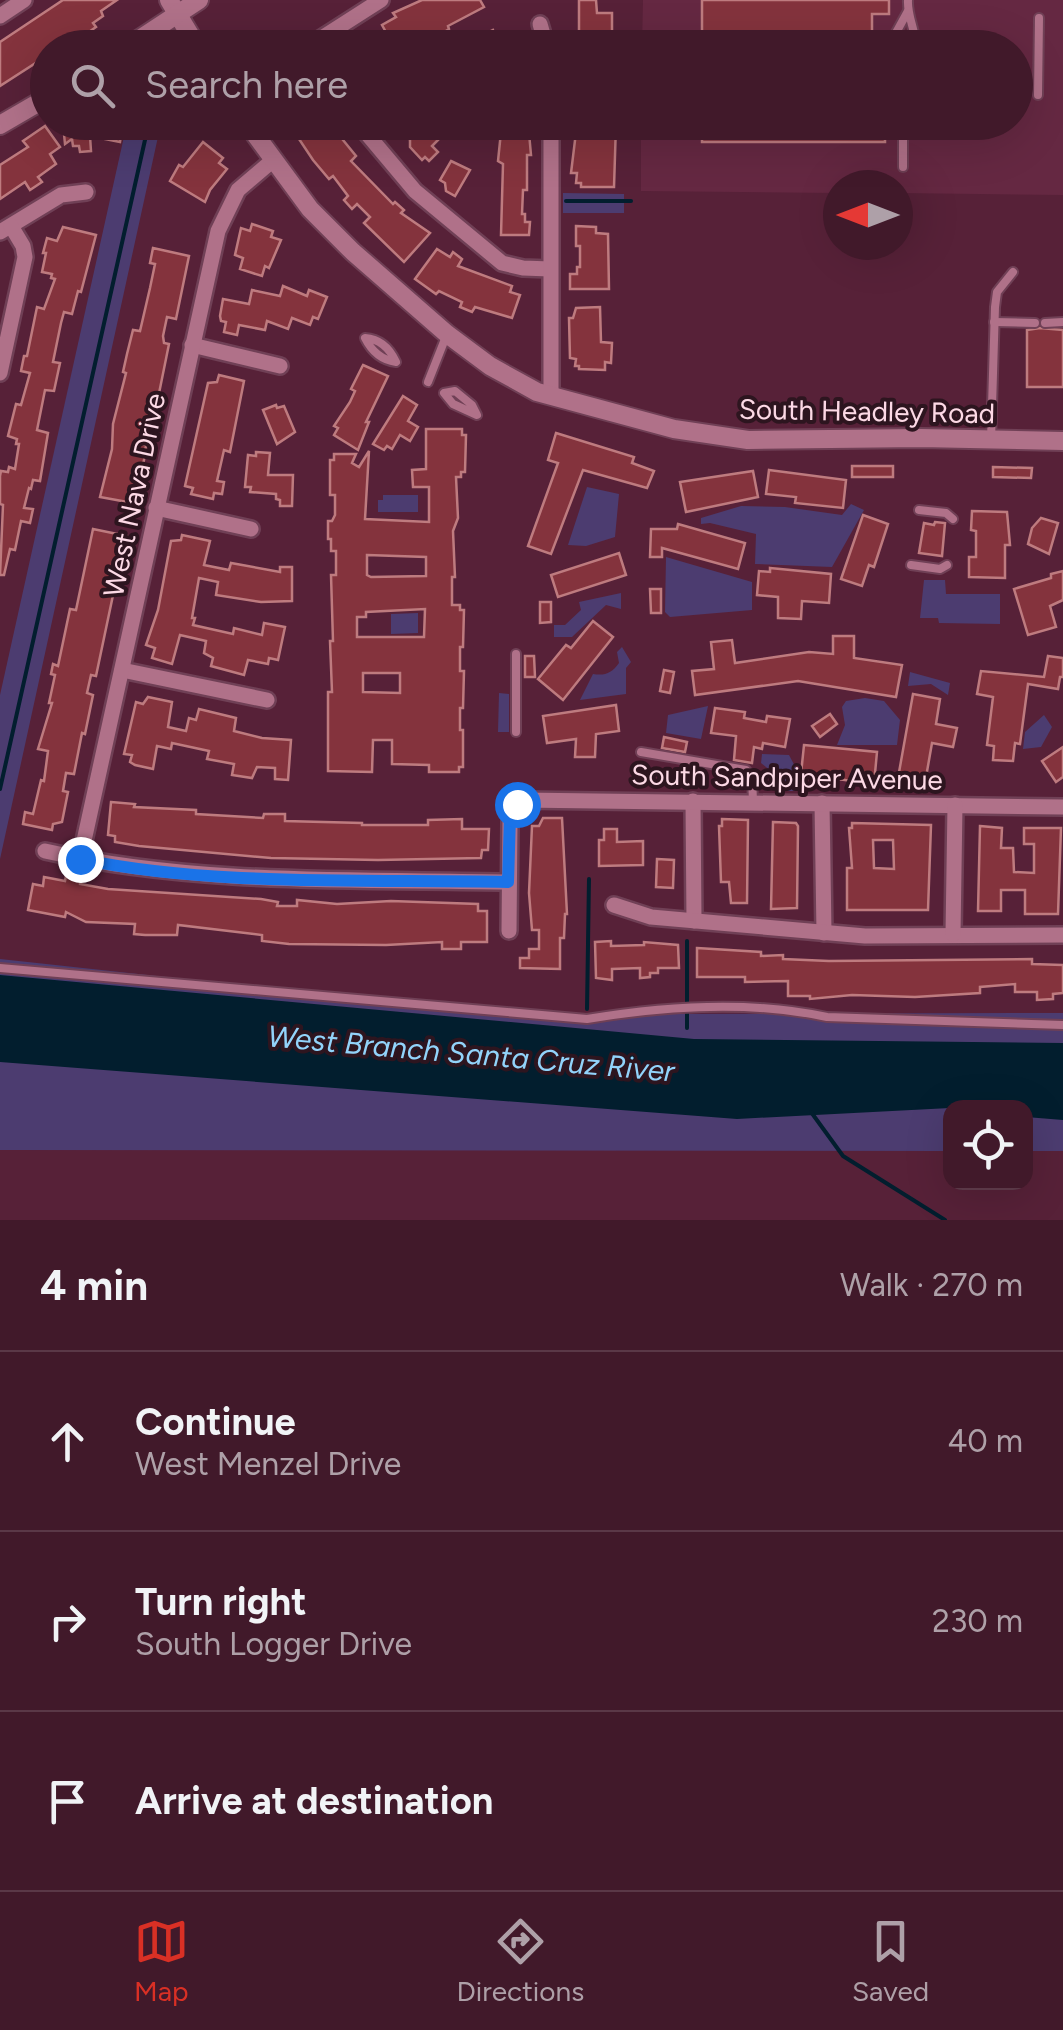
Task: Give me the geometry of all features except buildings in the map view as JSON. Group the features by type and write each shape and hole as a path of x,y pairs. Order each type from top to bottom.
{"street":[{"path":"0,16 24,0"},
{"path":"147,30 174,7 199,0"},
{"path":"335,30 382,0"},
{"path":"174,7 187,30"},
{"path":"540,24 542,30"},
{"path":"0,125 30,108"},
{"name":"South Headley Road","path":"258,140 310,209 353,252 447,334 490,366 536,392 674,429 748,440 1063,442"},
{"path":"372,140 415,191 502,263 550,270"},
{"path":"551,140 551,396"},
{"name":"West Nava Drive","path":"80,859 218,231 238,190 272,160"},
{"path":"0,373 25,257 23,246 6,229 61,195 86,192"},
{"path":"192,345 280,366"},
{"path":"156,508 251,529"},
{"path":"122,670 267,700"},
{"name":"South Sandpiper Avenue","path":"508,882 514,808 522,800 1063,807"},
{"path":"693,800 694,921"},
{"path":"822,803 824,933"},
{"path":"952,934 955,804"},
{"path":"45,851 146,870 264,877 508,882 509,932"},
{"path":"614,905 630,913 694,921 865,936 1063,935"}],"lane":[{"path":"908,0 915,30"},
{"path":"898,30 908,11"},
{"path":"1038,95 1039,18"},
{"path":"903,140 903,166"},
{"path":"991,440 997,292 1014,272"},
{"path":"994,322 1063,322"},
{"path":"428,382 447,334"},
{"path":"919,510 946,513 953,518"},
{"path":"911,566 940,569 947,565"},
{"path":"516,654 516,732"},
{"path":"641,752 746,770 752,778 753,801"},
{"path":"0,968 587,1019 659,1008 794,1010 828,1017 1063,1025"}],"shaded area":[{"path":"643,0 1063,0 1063,195 913,193 913,170 823,170 823,193 641,191 641,140 1033,140 1033,30 642,30"},
{"path":"123,140 157,140 0,859 0,695"},
{"path":"563,193 624,194 624,213 563,213"},
{"path":"587,487 619,494 615,537 586,546 568,545"},
{"path":"383,495 418,495 418,512 378,512 378,500 383,500"},
{"path":"851,504 864,510 832,567 755,564 756,534 701,524 701,518 741,506 842,515"},
{"path":"666,557 752,582 752,610 670,617 665,612"},
{"path":"924,580 945,580 946,594 1000,594 1000,624 939,623 938,618 920,618"},
{"path":"621,593 621,609 606,605 572,637 554,637 554,625 565,625 581,610 579,602"},
{"path":"418,613 418,633 391,634 391,614"},
{"path":"622,647 631,662 626,668 626,694 580,700 593,674 608,673 619,663 617,652"},
{"path":"910,672 950,683 948,695 931,684 908,686"},
{"path":"499,693 509,694 509,732 498,732"},
{"path":"846,701 884,701 900,720 897,745 837,745 845,725 842,707"},
{"path":"708,706 701,739 666,733 668,715"},
{"path":"1044,715 1052,727 1041,747 1023,749 1025,732"},
{"path":"762,754 789,755 808,791 783,791 783,781 761,763"},
{"path":"0,959 368,999 591,1014 1063,1013 1063,1151 1033,1151 1033,1100 943,1100 943,1151 0,1150"}],"water":[{"name":"West Branch Santa Cruz River","path":"0,975 694,1039 1063,1043 1063,1120 1033,1118 1033,1100 943,1100 943,1108 737,1119 0,1062"}],"waterway":[{"path":"0,789 145,140"},
{"path":"566,201 631,201"},
{"path":"587,1009 589,879"},
{"path":"687,941 687,1028"},
{"path":"811,1112 843,1156 945,1220"}],"route":[{"path":"80,859 146,870 264,877 508,882 510,816 517,804"}]}
